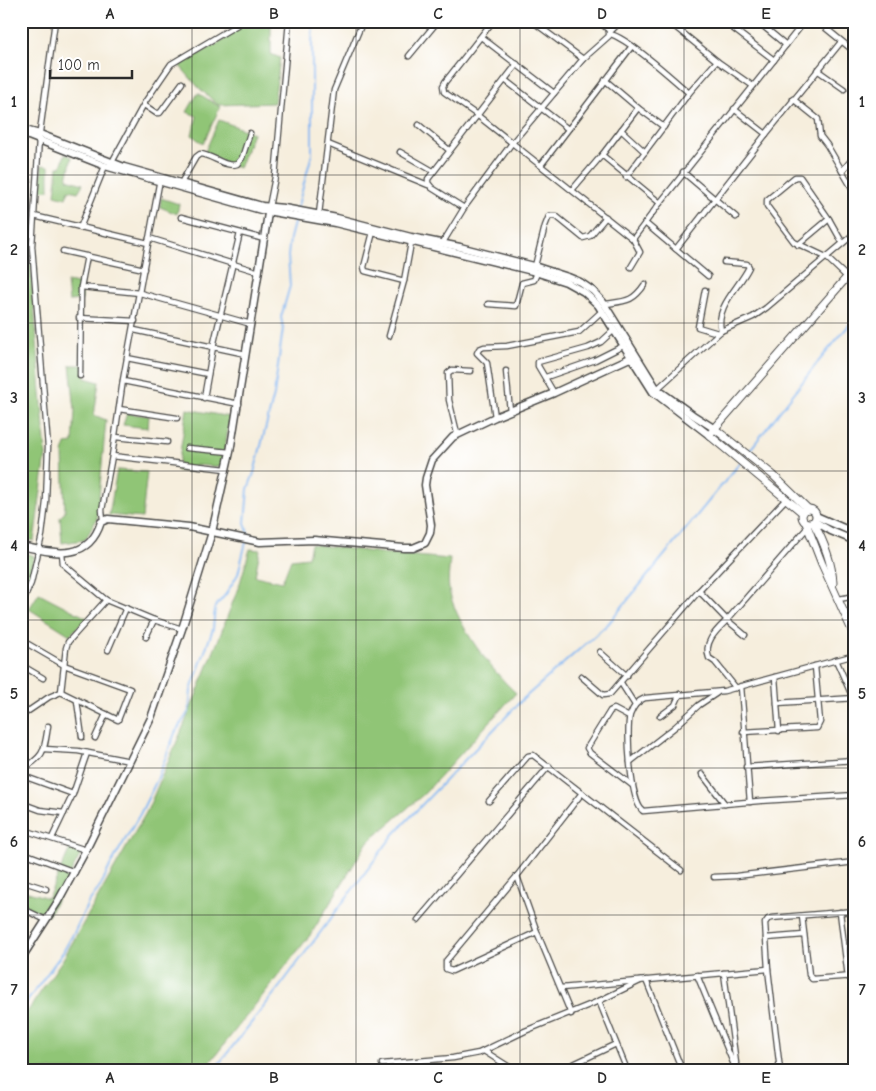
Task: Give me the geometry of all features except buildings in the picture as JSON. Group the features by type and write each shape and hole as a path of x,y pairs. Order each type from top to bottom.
{"main road":[{"path":"21,129 109,165 269,209 305,214 411,243 441,246"},
{"path":"21,133 40,136"},
{"path":"160,179 181,183 269,209"},
{"path":"21,959 75,872 151,718 182,629 212,532 230,452 269,209"},
{"path":"305,214 319,214 568,277 580,282 593,291 655,390 786,499 806,511 814,512 811,522 825,570 855,637"},
{"path":"709,435 855,268"},
{"path":"604,308 623,346 633,356"},
{"path":"21,546 62,553 74,551 87,545 94,538 103,520 108,519 189,526 251,542 314,540 413,548 425,543 430,533 431,525 425,485 432,460 440,449 458,433 554,393 633,356"},
{"path":"655,390 715,429 760,464 806,511"},
{"path":"806,511 803,520 855,533"},
{"path":"811,522 855,541"}],"street":[{"path":"21,606 32,583 42,535 46,502 48,455 32,258 40,136 55,21"},
{"path":"80,228 109,165 144,105 172,64 238,25 241,21"},
{"path":"269,209 275,177 289,21"},
{"path":"319,214 336,85 364,21"},
{"path":"409,56 438,21"},
{"path":"484,21 489,26"},
{"path":"493,21 442,86 444,92 478,115 632,239 640,252 631,267"},
{"path":"532,21 583,59"},
{"path":"598,21 610,33 632,46 689,93"},
{"path":"441,246 464,208 540,108 583,59 621,21"},
{"path":"668,21 753,86"},
{"path":"757,21 786,45"},
{"path":"632,239 804,21"},
{"path":"817,21 855,52"},
{"path":"731,27 774,60"},
{"path":"481,37 554,93"},
{"path":"676,249 793,99 841,42"},
{"path":"541,165 632,46"},
{"path":"626,177 689,93 717,60"},
{"path":"429,185 427,182 433,171 517,64"},
{"path":"818,70 844,89"},
{"path":"505,80 568,129"},
{"path":"605,80 664,127"},
{"path":"144,105 160,114 182,82"},
{"path":"793,99 818,118 820,136 855,192"},
{"path":"572,190 638,108"},
{"path":"734,109 766,134"},
{"path":"419,125 449,150"},
{"path":"621,130 645,152"},
{"path":"181,183 196,157 200,154 229,165 237,164 242,158 250,133"},
{"path":"328,144 429,185 464,208"},
{"path":"400,152 433,171"},
{"path":"602,155 626,177 660,203"},
{"path":"842,171 855,156"},
{"path":"683,172 736,217"},
{"path":"842,242 829,219 798,176 766,202 785,231 798,244 826,257 847,278"},
{"path":"103,520 102,510 123,382 160,179"},
{"path":"34,216 80,228 148,240 259,272"},
{"path":"182,216 264,239"},
{"path":"488,304 516,306 522,284 532,282 535,279 545,226 549,216 556,216 583,238 590,236 606,217"},
{"path":"798,244 829,219"},
{"path":"645,223 708,276"},
{"path":"373,232 364,270 367,273 404,281"},
{"path":"204,398 213,347 240,233"},
{"path":"655,390 720,332 753,317 766,308 855,233"},
{"path":"389,336 404,281 411,243"},
{"path":"63,251 144,269"},
{"path":"80,376 81,288 87,256"},
{"path":"720,332 723,308 749,267 747,264 724,262"},
{"path":"494,417 487,363 478,353 479,349 506,346 579,332 604,308 636,297 646,284"},
{"path":"81,288 140,293 251,324"},
{"path":"705,290 698,327 720,332"},
{"path":"80,318 135,321"},
{"path":"134,330 246,354"},
{"path":"554,393 538,366 538,362 591,347 601,342 614,330"},
{"path":"546,377 595,360 623,346"},
{"path":"128,358 208,374"},
{"path":"458,433 450,400 448,373 452,370 471,371"},
{"path":"506,371 510,411"},
{"path":"123,382 239,404"},
{"path":"119,409 177,418"},
{"path":"115,437 167,442"},
{"path":"187,448 230,452"},
{"path":"112,456 226,469"},
{"path":"581,676 603,695 610,694 698,592 786,499"},
{"path":"750,802 738,687 707,656 710,639 811,522"},
{"path":"62,553 63,564 106,600 154,620 182,629"},
{"path":"698,592 745,635"},
{"path":"839,599 855,596"},
{"path":"61,692 68,642 106,600"},
{"path":"108,650 126,608"},
{"path":"146,637 154,620"},
{"path":"21,640 64,665 130,689 118,720 61,692"},
{"path":"600,652 627,676"},
{"path":"855,655 719,691 645,698 635,705 630,717 632,786 639,808 643,811 855,795"},
{"path":"777,702 854,698 836,660"},
{"path":"21,665 43,678"},
{"path":"743,732 817,728 820,722 816,666"},
{"path":"775,677 779,731"},
{"path":"621,683 635,705"},
{"path":"630,762 675,727 699,705 719,691"},
{"path":"21,716 49,697 61,692"},
{"path":"660,716 674,705 680,694"},
{"path":"77,701 82,737"},
{"path":"630,717 617,710 612,710 587,748 590,753 632,786"},
{"path":"95,738 106,714"},
{"path":"48,726 44,750 40,758 21,772 26,777 73,794"},
{"path":"44,750 72,750 130,761"},
{"path":"52,838 73,794 87,753"},
{"path":"489,802 528,756 533,755 681,870"},
{"path":"746,767 855,760"},
{"path":"418,920 549,766"},
{"path":"702,774 725,804"},
{"path":"537,932 452,972 446,969 446,961 517,876 582,793"},
{"path":"21,803 40,810 64,813"},
{"path":"21,828 86,850"},
{"path":"21,852 75,872"},
{"path":"714,877 855,862"},
{"path":"517,876 537,932 571,1014"},
{"path":"21,881 46,889"},
{"path":"21,908 46,920"},
{"path":"780,1070 768,969 765,923 768,919 855,911"},
{"path":"840,912 848,977"},
{"path":"802,916 812,979 855,976"},
{"path":"766,938 804,935"},
{"path":"560,988 768,969"},
{"path":"724,973 736,1070"},
{"path":"697,975 736,1070"},
{"path":"646,980 682,1070"},
{"path":"382,1064 466,1056 484,1051 525,1031 599,1002 640,981"},
{"path":"599,1002 627,1070"},
{"path":"561,1070 616,1044"},
{"path":"484,1051 514,1070"},
{"path":"834,1070 855,1068"}],"green space":[{"path":"244,21 271,21 271,54 280,58 274,103 218,105 199,88 179,65 222,41"},
{"path":"198,93 220,107 203,144 192,135 197,116 187,112"},
{"path":"219,120 253,133 239,168 204,154"},
{"path":"65,154 72,157 67,179 83,184 78,192 69,190 66,198 55,195 58,167 61,167"},
{"path":"42,165 49,166 49,190 41,191"},
{"path":"161,198 179,204 177,214 160,207"},
{"path":"27,215 46,455 34,541 21,538 21,216"},
{"path":"67,282 82,285 82,300 69,301"},
{"path":"70,365 87,365 85,378 99,382 94,415 106,420 97,519 85,540 62,543 60,517 65,512 63,453 66,444 73,443 75,410"},
{"path":"187,409 230,417 222,467 195,465 195,471 177,471"},
{"path":"127,413 149,416 148,428 123,425"},
{"path":"117,470 147,472 142,518 109,515"},
{"path":"311,544 450,559 449,590 454,607 477,648 496,673 516,693 425,793 367,843 311,934 204,1070 21,1070 21,1021 63,959 147,811 218,641 240,583 250,549 260,550 255,576 282,582 291,559 308,557"},
{"path":"21,551 34,556 28,587 21,602"},
{"path":"39,593 87,618 70,635 29,609"},
{"path":"71,846 82,852 48,916 21,905 21,890 48,898"}],"waterway":[{"path":"297,209 312,154 313,21"},
{"path":"247,537 248,533 245,523 248,489 254,473 274,395 283,328 281,317 290,286 288,256 295,219"},
{"path":"743,459 818,362 855,318"},
{"path":"214,1070 281,985 394,834 522,700 608,624 740,463"},
{"path":"21,1010 63,952 88,903 100,887 157,780 175,733 189,711 191,690 213,629 215,607 226,594 238,574 246,542"}]}
